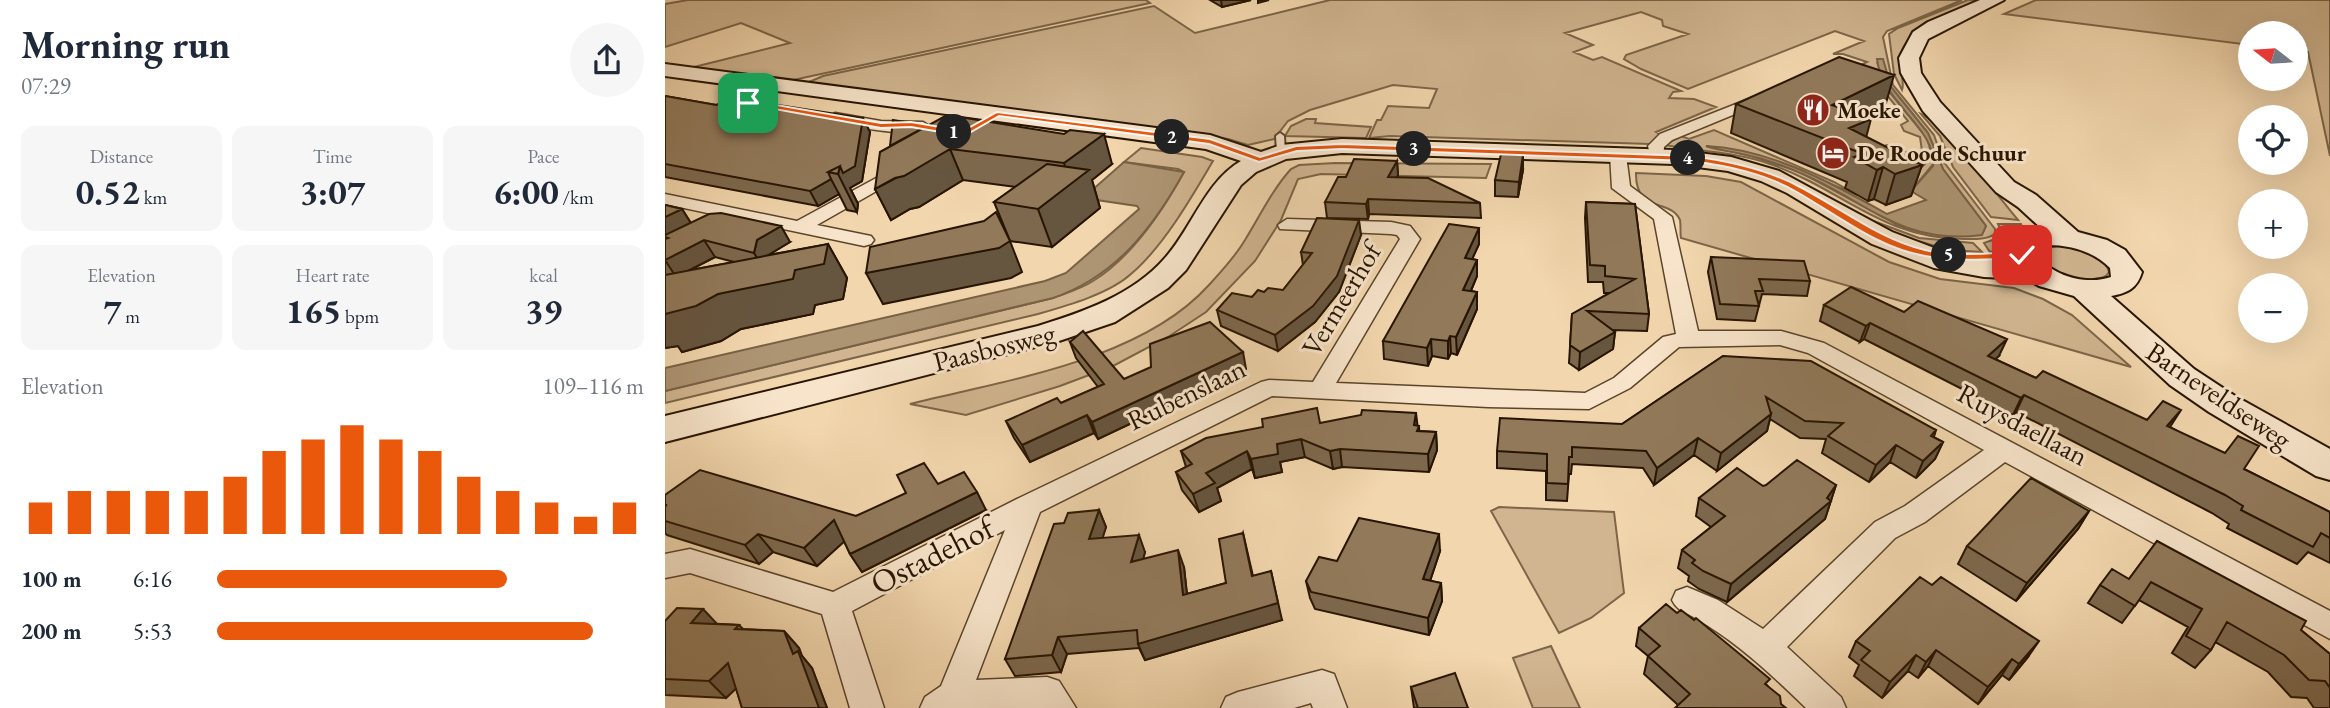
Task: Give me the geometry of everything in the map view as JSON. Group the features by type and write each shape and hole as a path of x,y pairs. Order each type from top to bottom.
{"main road":[{"path":"2031,254 2053,280 2098,288"}],"street":[{"path":"1995,0 1928,30 1915,43 1909,58 1911,73 1921,94 2004,187 2027,201 2068,238 2102,249 2124,266 2127,277 2124,282 2098,288"},
{"path":"665,70 1273,149 1342,146 1657,156 1714,161 1770,176 1882,238 1953,264 2031,254 2068,238"},
{"path":"1657,156 1656,146 1665,137 1774,93"},
{"path":"814,114 881,126 911,125 937,129"},
{"path":"973,128 997,114"},
{"name":"Paasbosweg","path":"665,429 1048,334 1104,315 1141,294 1176,264 1231,180 1273,149"},
{"path":"1618,155 1621,188 1663,217 1679,340"},
{"path":"799,228 917,160"},
{"path":"2004,187 2007,201 2031,254"},
{"path":"665,199 864,240"},
{"path":"711,225 734,214"},
{"name":"Vermeerhof","path":"1287,225 1391,228 1403,230 1410,239 1321,389"},
{"name":"Barneveldseweg","path":"2098,288 2207,374 2330,453"},
{"name":"Barneveldseweg","path":"2098,288 2182,377 2232,410 2330,466"},
{"name":"Ruysdaellaan","path":"1679,340 1781,338 1816,348 2330,626"},
{"name":"Rubenslaan","path":"1029,505 1269,388 1488,399 1589,401 1622,383 1679,340"},
{"path":"1765,648 1881,533 1915,514 2004,449"},
{"path":"1029,505 945,702 1047,692 1059,708"},
{"name":"Ostadehof","path":"835,605 1029,505"},
{"path":"665,566 690,561 835,605 867,708"},
{"path":"1687,600 1765,648 1829,708"},
{"path":"1238,708 1322,685 1331,708"}],"shaded area":[{"path":"688,0 1146,0 1150,3 784,82 686,69 790,43 741,23 665,47 665,4"},
{"path":"1330,0 1962,0 1887,31 1883,37 1893,85 1934,135 1943,161 1995,229 1995,234 1984,238 1964,239 1935,237 1909,231 1885,222 1770,164 1665,145 1681,136 1689,139 1714,130 1834,182 1857,195 1773,160 1706,146 1752,156 1800,172 1898,225 1940,234 1982,234 1986,226 1943,169 1928,133 1891,87 1877,62 1886,88 1927,138 1934,163 1911,191 1902,187 1925,164 1881,147 1887,145 1923,158 1920,137 1904,131 1901,125 1908,121 1882,89 1857,67 1867,62 1843,54 1833,54 1864,41 1835,31 1688,89 1624,59 1626,55 1688,34 1663,26 1662,20 1641,12 1565,33 1593,45 1574,52 1593,60 1602,57 1681,91 1673,92 1669,98 1694,99 1716,107 1656,132 1661,135 1650,144 1390,136 1369,138 1377,120 1381,120 1388,106 1429,108 1437,89 1393,85 1310,110 1288,121 1274,139 1248,145 1228,139 804,84 823,76 1154,6 1195,33"},
{"path":"1968,0 1984,0 1924,27 1906,43 1900,58 1902,90 1894,74 1889,34"},
{"path":"2036,0 2330,0 2330,156 2308,52 2308,21 2238,21 2238,43 2004,14"},
{"path":"1877,59 1883,59 1891,87 1928,133 1943,169 1986,226 1982,235 1954,237 1929,234 1906,227 1791,169 1756,157 1706,146 1777,161 1845,191 1887,214 1926,200 1911,191 1933,166 1932,152 1927,139 1888,89"},
{"path":"1921,114 1931,120 1956,145 2018,220 1991,217 1953,167 1940,136"},
{"path":"1306,119 1316,119 1315,123 1371,127 1366,138 1285,136 1291,126"},
{"path":"1141,148 1213,161 1176,221 1154,250 1131,274 1111,288 1038,314 665,403 665,391 1053,298 1088,284 1133,247 1156,218 1184,172 1124,162"},
{"path":"1124,162 1184,172 1159,212 1130,248 1114,264 1075,289 1053,298 665,391 665,368 1045,281 1066,273 1139,209 1137,206 1083,198"},
{"path":"1491,164 1486,178 1321,174 1298,179 1281,220 1255,261 1206,312 1168,337 1113,366 1060,386 966,415 910,404 1069,364 1146,333 1180,312 1223,270 1291,169 1299,165"},
{"path":"1636,173 1706,176 1741,182 1889,262 1940,279 2014,288 2043,299 2072,315 2131,367 1681,238 1680,220 1669,209 1654,204 1641,195"},
{"path":"1844,210 1919,238 1973,243 1982,252 1928,244 1895,233"},
{"path":"1998,224 2021,224 2023,231 2008,247 1990,252 1984,243 2001,237"},
{"path":"2058,246 2081,249 2095,255 2106,265 2109,272 2106,276 2088,280 2057,274 2043,262 2040,253 2043,249"},
{"path":"1499,507 1614,512 1624,593 1591,618 1559,633 1491,511"},
{"path":"1551,646 1580,708 1533,708 1513,658"}],"building":[{"path":"1839,57 1894,75 1832,105 1871,119 1849,128 1922,165 1895,174 1883,167 1877,170 1854,157 1863,154 1736,104"},
{"path":"665,96 716,105 733,98 863,118 855,166 843,173 840,166 828,172 831,179 810,191 665,164"},
{"path":"947,115 1064,134 1070,130 1104,134 1064,163 950,149 904,176 875,189 880,152"},
{"path":"893,120 927,126 890,146"},
{"path":"1501,154 1523,155 1519,182 1495,180"},
{"path":"1354,159 1397,161 1388,177 1428,178 1480,203 1368,199 1366,204 1325,202 1338,177 1346,177"},
{"path":"1047,164 1089,170 1038,209 994,202"},
{"path":"840,166 838,174 828,172"},
{"path":"1586,202 1635,204 1649,314 1587,311 1615,332 1580,352 1570,345 1572,314 1635,279 1605,276 1605,266 1590,265"},
{"path":"665,205 682,209 665,217"},
{"path":"996,212 1010,241 999,248 866,273 870,247 984,221"},
{"path":"721,213 781,226 757,240 754,253 704,240 665,260 665,239 668,238 665,235 709,214"},
{"path":"1317,218 1359,220 1337,276 1313,306 1275,335 1217,310 1232,293 1252,297 1258,290 1283,290 1312,253 1301,252"},
{"path":"1449,224 1479,228 1465,258 1477,260 1463,290 1477,292 1456,337 1450,336 1448,341 1431,339 1427,348 1383,341"},
{"path":"828,244 824,264 795,270 793,279 718,294 696,306 665,314 665,275"},
{"path":"1711,257 1804,261 1810,281 1759,279 1763,291 1755,291 1759,306 1720,304"},
{"path":"1851,287 1904,312 1918,301 2007,339 1988,356 2036,378 2043,371 2147,420 2163,401 2181,410 2167,426 2225,453 2238,436 2259,446 2244,469 2330,512 2330,538 2321,533 2313,547 2241,510 2243,506 2225,495 2024,395 2021,398 1870,323 1866,326 1824,305"},
{"path":"1210,322 1243,352 1092,422 1087,415 1022,445 1006,421 1057,398 1061,403 1104,384 1070,342 1083,331 1124,379 1151,367 1150,344"},
{"path":"1723,356 1811,361 1936,430 1931,436 1943,442 1923,461 1896,445 1876,465 1828,436 1843,423 1805,421 1766,397 1771,414 1721,453 1698,438 1657,468 1646,451 1572,447 1568,484 1547,483 1547,454 1497,451 1500,418 1622,424"},
{"path":"1317,408 1320,423 1361,415 1362,410 1416,413 1414,425 1419,426 1417,431 1436,432 1428,454 1340,449 1330,451 1301,439 1277,444 1278,454 1251,459 1247,451 1206,473 1215,483 1193,494 1176,472 1192,464 1181,451 1206,438 1263,427 1262,419"},
{"path":"1797,460 1836,485 1827,498 1831,501 1731,584 1692,563 1695,560 1682,550 1725,516 1699,498 1737,468 1763,486"},
{"path":"924,463 938,484 964,472 977,492 850,554 834,520 804,548 758,534 745,545 665,521 665,495 700,470 856,516 906,493 897,475"},
{"path":"2031,478 2089,511 2027,583 1967,546"},
{"path":"1099,510 1089,539 1139,535 1131,562 1178,550 1183,595 1226,583 1219,539 1243,533 1252,576 1271,571 1278,603 1138,644 1137,630 1058,637 1052,655 1005,659 1054,524 1064,523 1068,513"},
{"path":"1359,518 1439,534 1423,579 1441,583 1428,618 1311,592 1306,581 1319,557 1337,561"},
{"path":"2157,541 2306,621 2301,630 2330,654 2330,688 2325,681 2309,680 2284,655 2227,622 2211,650 2186,636 2202,609 2151,582 2135,606 2100,585 2112,569 2129,579"},
{"path":"1920,577 1932,585 1941,577 2039,641 2019,664 2012,659 1988,687 1936,650 1926,662 1916,655 1890,682 1861,660 1870,651 1856,641"},
{"path":"1666,604 1677,613 1681,610 1694,620 1696,618 1770,679 1765,684 1780,696 1781,704 1786,708 1675,708 1690,694 1648,656 1660,646 1639,628"},
{"path":"677,608 703,609 691,623 739,625 735,629 784,631 793,654 798,651 819,708 742,708 728,663 709,681 665,679 665,621"},
{"path":"1455,673 1468,708 1418,708 1411,687"}],"place":[{"name":"Moeke","path":"1813,110"},
{"name":"De Roode Schuur","path":"1833,153"}],"route":[{"path":"748,103 881,126 911,125 964,133 997,114 1210,142 1259,159 1296,149 1342,146 1692,158 1731,164 1770,176 1882,238 1911,249 1925,253 1975,257 2022,255"}]}
